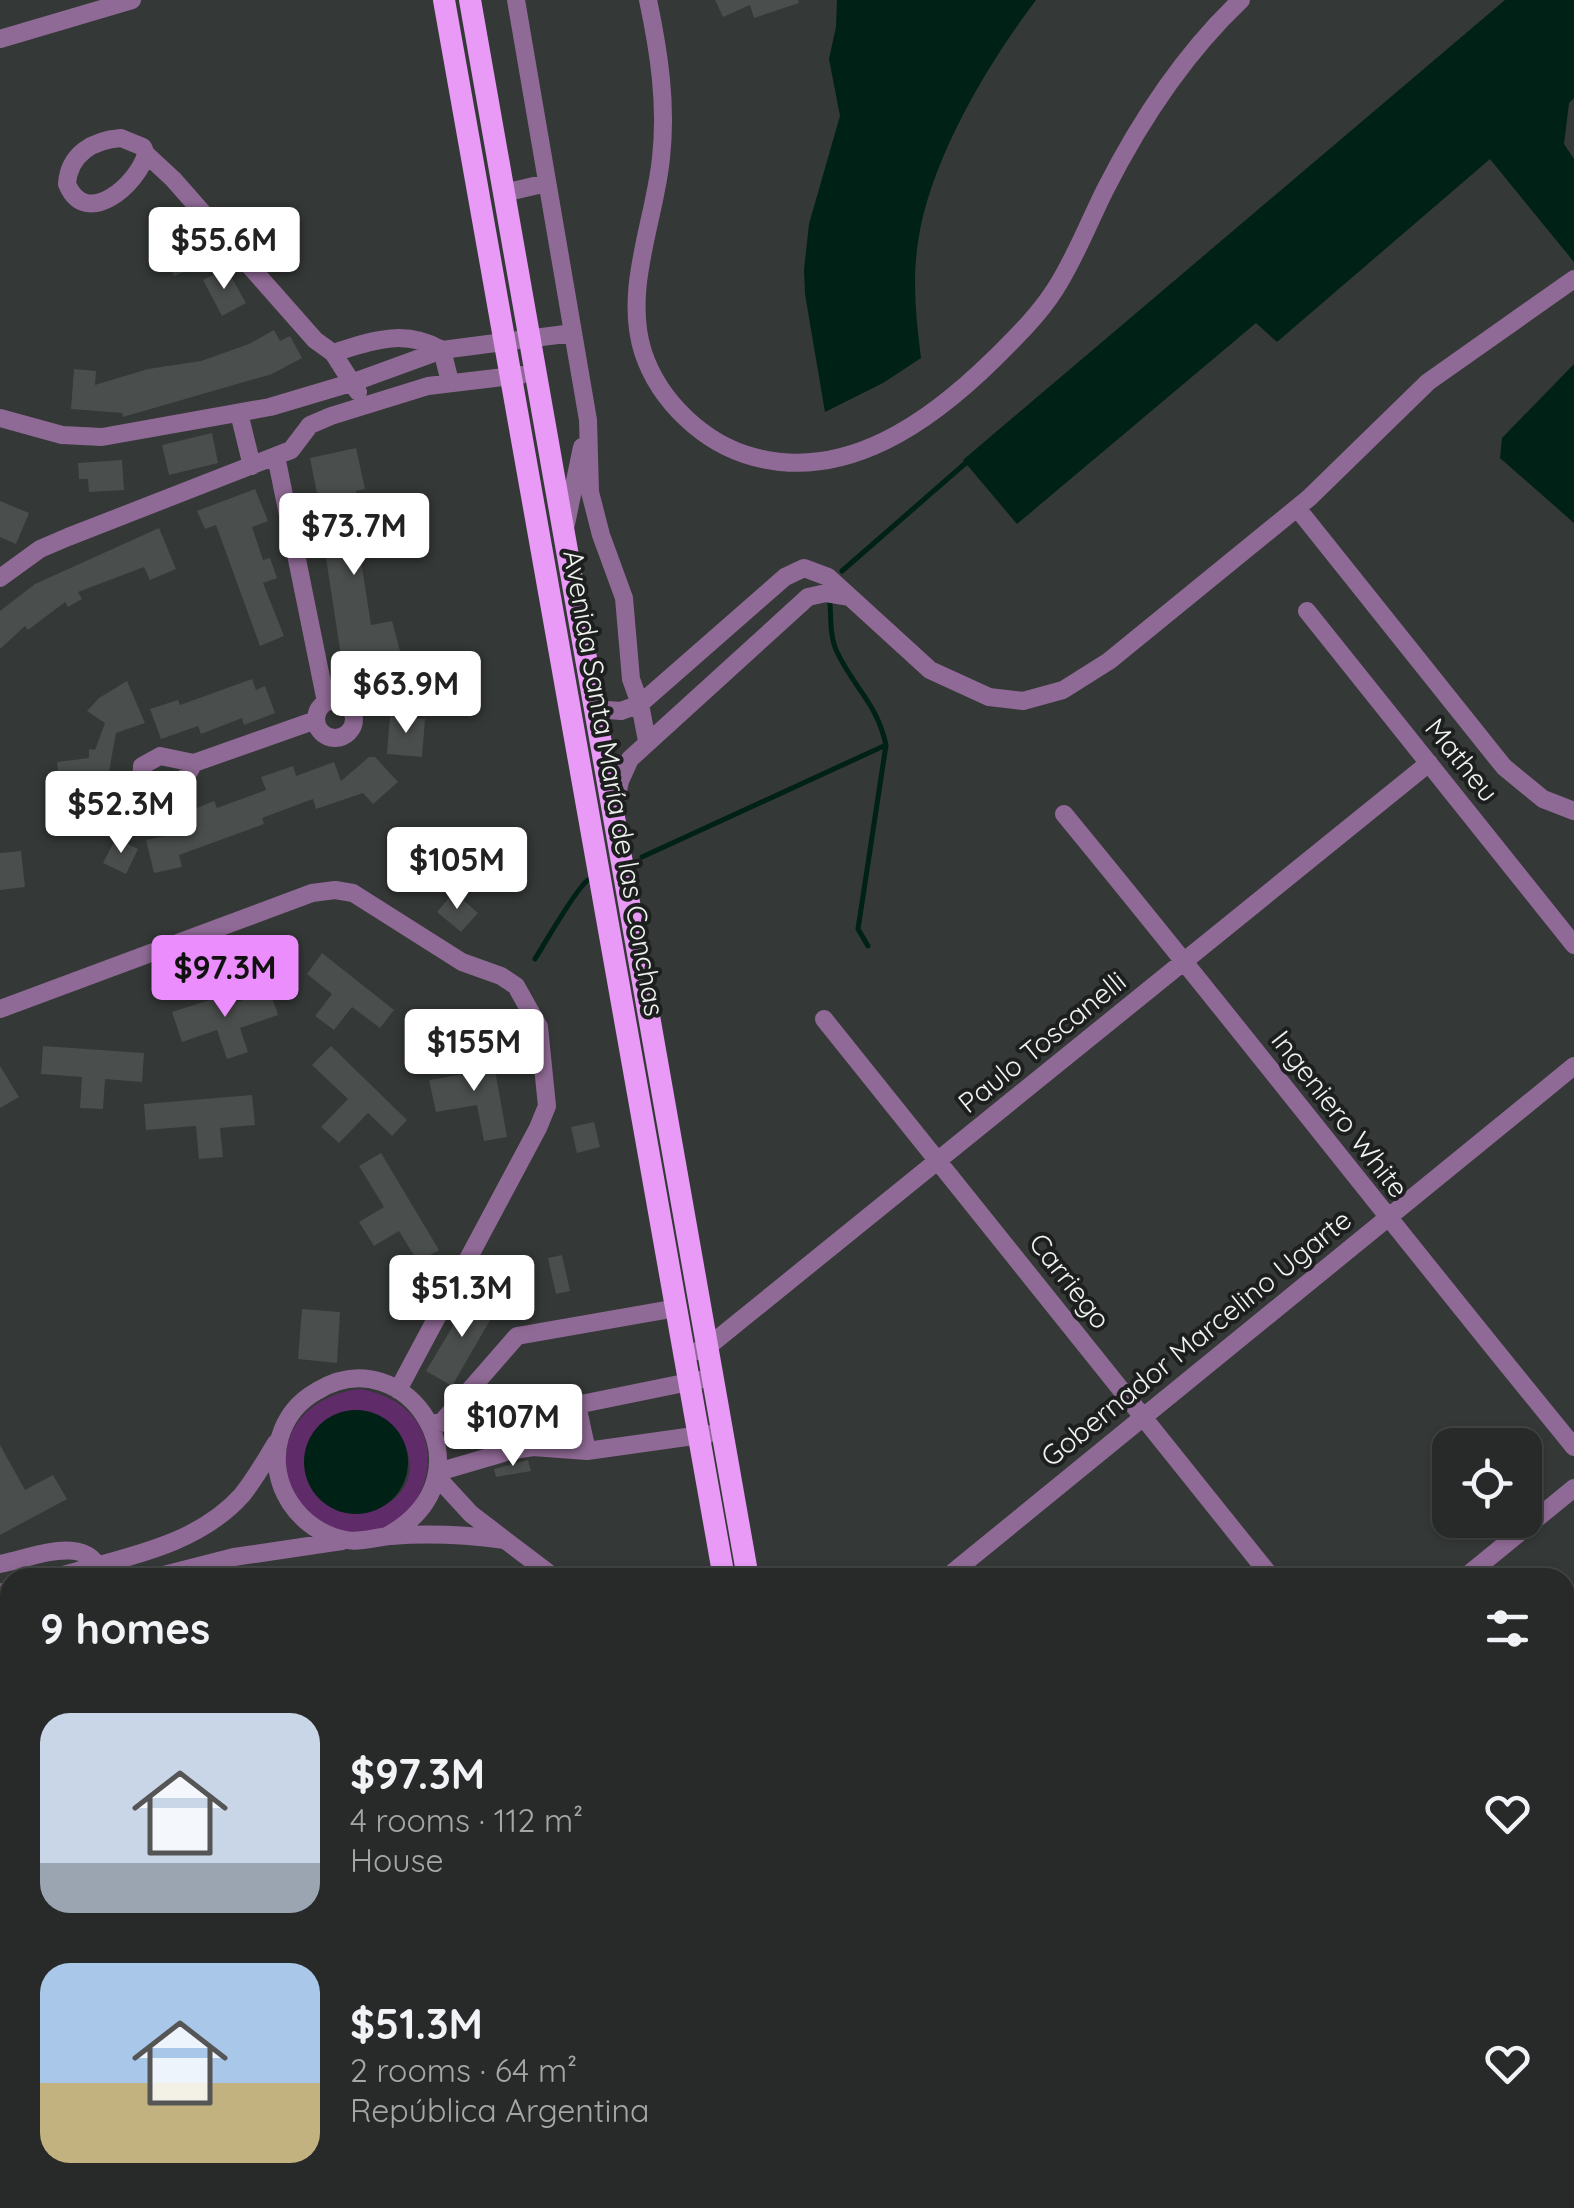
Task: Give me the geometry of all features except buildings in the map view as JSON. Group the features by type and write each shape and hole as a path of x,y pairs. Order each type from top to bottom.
{"main road":[{"name":"Avenida Santa María de las Conchas","path":"444,0 678,1308 703,1368"},
{"name":"Avenida Santa María de las Conchas","path":"470,0 613,816 703,1368 746,1568"},
{"name":"Avenida Santa María de las Conchas","path":"717,1433 724,1568"}],"street":[{"path":"0,40 132,0"},
{"path":"516,0 588,420 590,492 624,598 630,680 640,704 646,741"},
{"path":"648,0 663,89 664,130 639,282 637,312 644,353 664,393 702,432 744,454 800,464 854,454 891,438 956,394 1016,337 1054,292 1106,189 1154,107 1194,50 1242,0"},
{"path":"146,154 137,177 112,198 88,202 70,192 67,176 74,160 93,144 121,138 143,147 315,340 333,353 354,382 364,405"},
{"path":"504,193 547,183"},
{"path":"594,709 620,711 640,704 784,577 804,568 828,576 930,670 990,697 1023,701 1063,690 1081,680 1298,508 1428,382 1567,284"},
{"path":"0,418 62,435 102,437 300,398 442,350 573,333"},
{"path":"333,353 383,337 413,338 442,350"},
{"path":"442,350 450,382"},
{"path":"0,578 40,549 68,536 291,450 310,425 364,405 450,382 535,374"},
{"path":"300,398 310,425"},
{"path":"239,412 252,466"},
{"path":"563,539 588,420"},
{"path":"194,763 316,720 326,702 276,456"},
{"path":"1298,508 1504,767 1543,798 1574,812"},
{"path":"613,816 620,781 630,759 646,741 808,597 826,593 850,597"},
{"name":"Matheu","path":"1306,611 1574,945"},
{"path":"316,720 324,734 334,738 352,728 350,708 342,702 326,702"},
{"name":"Paulo Toscanelli","path":"703,1368 940,1160 1429,762"},
{"name":"Ingeniero White","path":"1064,814 1574,1446"},
{"path":"0,1009 312,894 335,890 353,893 462,962 501,976 516,986 539,1027 546,1106 538,1128 398,1390"},
{"name":"Carriego","path":"824,1019 1264,1568"},
{"name":"Gobernador Marcelino Ugarte","path":"958,1568 1574,1066"},
{"path":"387,1536 419,1513 437,1475 436,1423 517,1336 678,1308"},
{"path":"108,1568 168,1544 212,1520 241,1495 279,1439 289,1416 305,1398 326,1385 362,1380 398,1390 436,1423 528,1416 703,1368"},
{"path":"577,1405 588,1451"},
{"path":"517,1450 528,1416"},
{"path":"437,1475 517,1450 588,1451 717,1433"},
{"path":"279,1439 276,1461 280,1484 290,1504 305,1522 346,1540"},
{"path":"437,1475 471,1514 542,1568"},
{"path":"1476,1568 1574,1488"},
{"path":"191,1568 234,1557 387,1536 464,1535 505,1540"},
{"path":"0,1564 67,1548 84,1551 98,1568"}],"shaded area":[{"path":"837,0 1036,0 980,84 935,179 916,257 915,300 921,358 883,383 825,412 804,270 809,224 840,116 829,59"},
{"path":"1505,0 1574,0 1574,98 1569,103 1564,144 1574,159 1574,262 1490,159 1277,342 1256,323 1017,524 963,460"},
{"path":"1574,364 1574,523 1500,458 1502,438"},
{"path":"360,1389 397,1403 419,1425 428,1453 424,1482 411,1508 390,1527 362,1534 329,1527 310,1514 292,1490 286,1465 287,1448 300,1419 312,1407 342,1392","holes":["358,1410 374,1415 399,1435 410,1463 408,1478 401,1492 387,1504 340,1512 322,1499 310,1481 306,1461 310,1438"]},
{"path":"356,1410 376,1414 393,1425 404,1442 408,1462 404,1482 393,1499 376,1510 356,1514 336,1510 319,1499 308,1482 304,1462 308,1442 319,1425 336,1414"}],"waterway":[{"path":"842,571 968,461"},
{"path":"830,603 835,647 877,718 886,745"},
{"path":"642,857 886,745 858,929 868,946"},
{"path":"535,959 588,880"}]}
